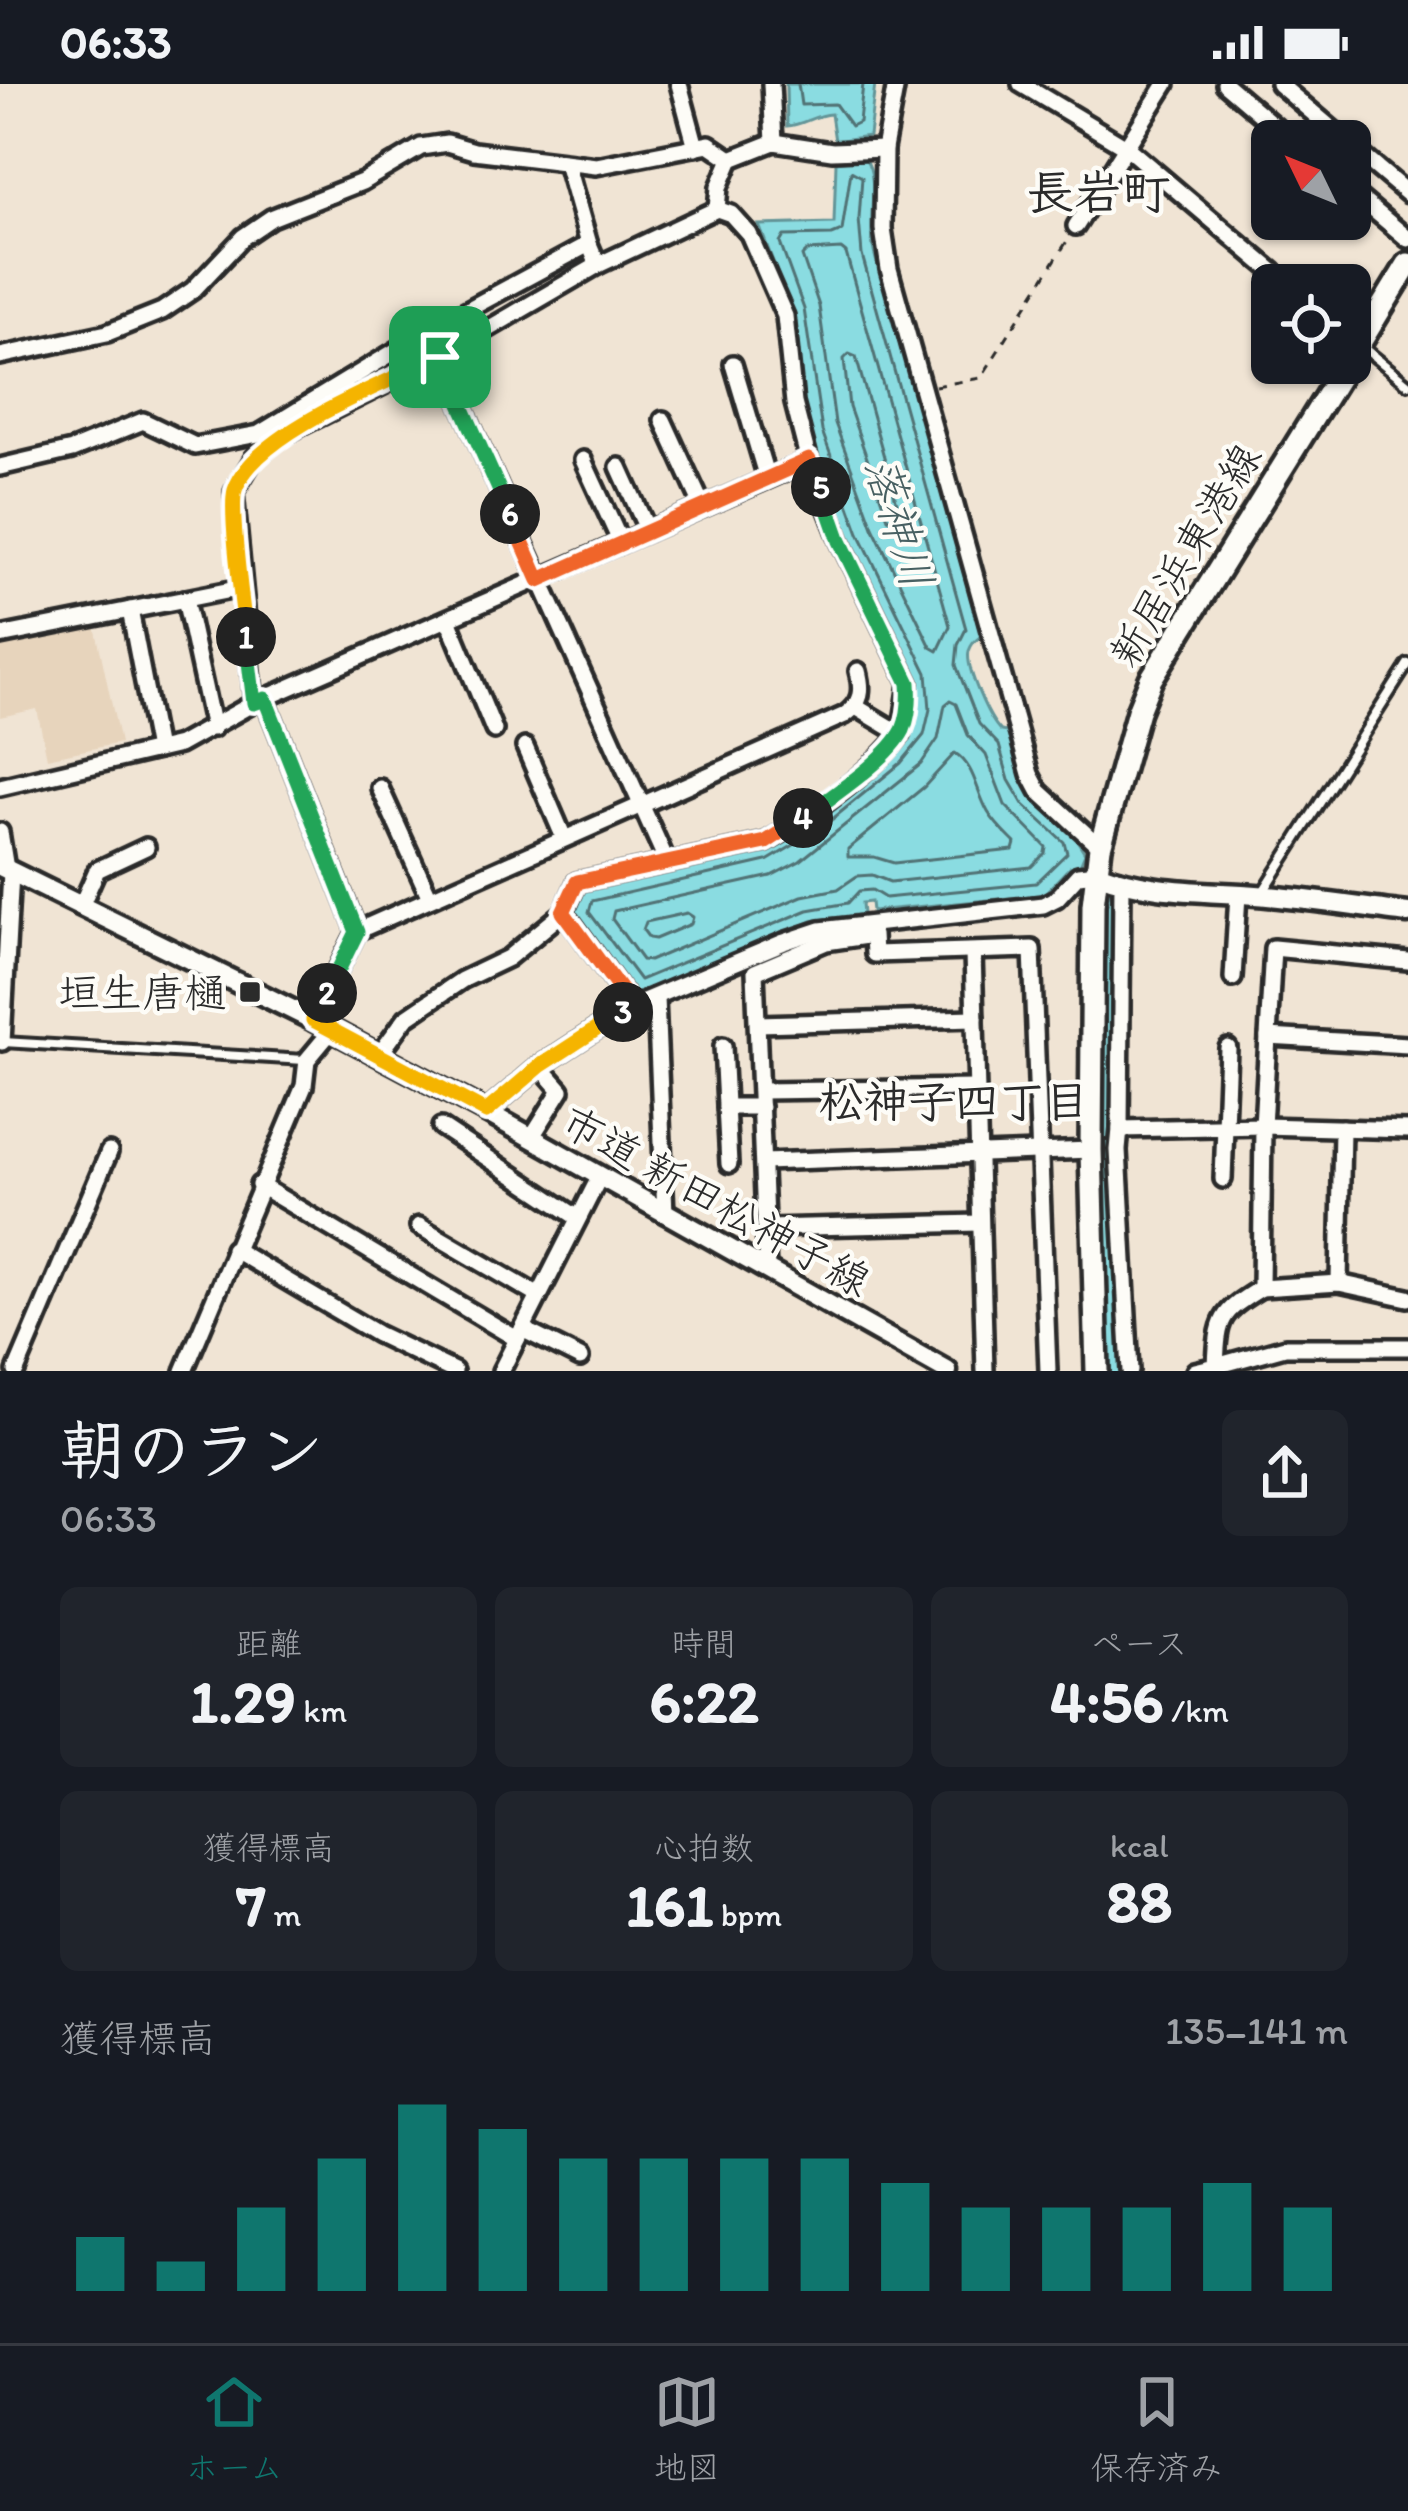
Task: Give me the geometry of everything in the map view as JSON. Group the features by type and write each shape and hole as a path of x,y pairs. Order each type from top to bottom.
{"main road":[{"name":"新居浜東港線","path":"1371,321 1408,264"},
{"name":"新居浜東港線","path":"1097,1371 1091,1150 1093,904 1100,847 1151,679 1331,384"}],"street":[{"path":"679,84 696,147"},
{"path":"772,84 774,142"},
{"path":"896,84 876,148 889,269 1030,773 1040,791 1100,847"},
{"path":"1022,84 1126,147 1264,264"},
{"path":"1076,226 1166,84"},
{"path":"1225,84 1267,120"},
{"path":"1279,84 1321,120"},
{"path":"717,208 718,187 731,158 774,142 832,152 876,148"},
{"path":"0,356 107,334 162,311 193,290 243,237 271,218 362,182 421,147 447,143 566,164 619,164 709,144 731,158"},
{"path":"1371,163 1408,194"},
{"path":"566,164 598,265"},
{"path":"1371,207 1408,238"},
{"path":"357,932 260,701 241,588 234,492 254,458 281,436 440,357 598,265 717,208"},
{"path":"379,1055 406,1018 462,980 508,958 563,912 577,882 766,842 806,816 901,734 909,683 840,541 809,460 794,403 784,316 749,234 717,208"},
{"path":"0,466 72,449 143,421 195,446 260,434 430,330 589,244"},
{"path":"440,357 667,862"},
{"path":"734,364 767,478"},
{"path":"663,420 703,507"},
{"path":"583,460 621,544"},
{"path":"0,787 179,745 260,701 809,460"},
{"path":"619,467 648,531"},
{"path":"0,636 241,588"},
{"path":"185,599 213,728"},
{"path":"130,610 157,750"},
{"path":"448,620 494,730"},
{"path":"313,1020 357,932 845,716 856,707 862,685 858,671"},
{"path":"856,707 901,734"},
{"path":"525,747 564,838"},
{"path":"380,788 430,898"},
{"path":"0,832 6,869 1,1043"},
{"path":"81,906 97,870 146,847"},
{"name":"市道 新田松神子線","path":"6,869 313,1020 486,1112 947,1371"},
{"path":"486,1112 540,1066 632,1006 820,929 1042,904 1057,898 1078,875 1097,873 1191,894 1261,896 1408,913"},
{"path":"1122,882 1118,1150 1130,1371"},
{"path":"1234,978 1238,894"},
{"path":"563,912 632,1006"},
{"path":"767,1270 755,972 826,942 873,935 874,954 1032,949 1048,1371"},
{"path":"1261,1288 1263,1126 1273,949 1408,961"},
{"path":"973,953 985,1371"},
{"path":"656,998 665,1214"},
{"path":"758,1024 975,1018"},
{"path":"184,1371 304,1086 307,1060 332,1030"},
{"path":"1268,1037 1408,1045"},
{"path":"723,1046 729,1164"},
{"path":"1223,1179 1228,1048"},
{"path":"531,1138 562,1090 540,1066"},
{"path":"726,1107 761,1099 976,1088"},
{"path":"441,1127 578,1218"},
{"path":"1339,1282 1342,1128"},
{"path":"1120,1129 1408,1130"},
{"path":"764,1162 1091,1150"},
{"path":"16,1371 109,1152"},
{"path":"501,1371 598,1178"},
{"path":"260,1185 519,1334 580,1358"},
{"path":"766,1228 980,1222"},
{"path":"419,1226 538,1296"},
{"path":"233,1249 376,1334 454,1371"},
{"path":"1216,1366 1218,1324 1229,1307 1261,1288 1339,1282 1408,1298"},
{"path":"1195,1371 1286,1347 1408,1347"}],"lane":[{"path":"1371,362 1408,384"},
{"path":"1261,896 1408,664"},
{"path":"1,1043 307,1060"}],"path":[{"path":"928,373 935,386 980,378 1076,226"}],"shaded area":[{"path":"94,621 120,743 47,758 37,709 0,717 0,642"}],"water":[{"path":"786,84 875,84 869,136 835,141 831,114 787,126"},
{"path":"865,158 872,178 874,252 981,636 969,651 974,680 996,725 1007,732 1027,789 1085,853 1080,865 1070,867 1043,895 872,911 871,902 862,903 863,914 812,921 636,997 573,911 584,890 764,850 893,754 916,721 916,678 848,538 813,442 805,416 792,311 759,225 834,223 836,162"}],"waterway":[{"name":"落神川","path":"1109,901 1106,1133 1117,1371"}],"place":[{"name":"垣生唐樋","path":"250,992"}],"district":[{"name":"長岩町","path":"1098,192"},
{"name":"松神子四丁目","path":"954,1101"}],"route":[{"path":"440,357 539,580 809,460 840,541 909,683 910,698 905,725 892,746 766,842 577,882 563,912 632,1006 540,1066 486,1112 313,1020 357,932 265,699 254,703 234,492 254,458 281,436 440,357"}]}
